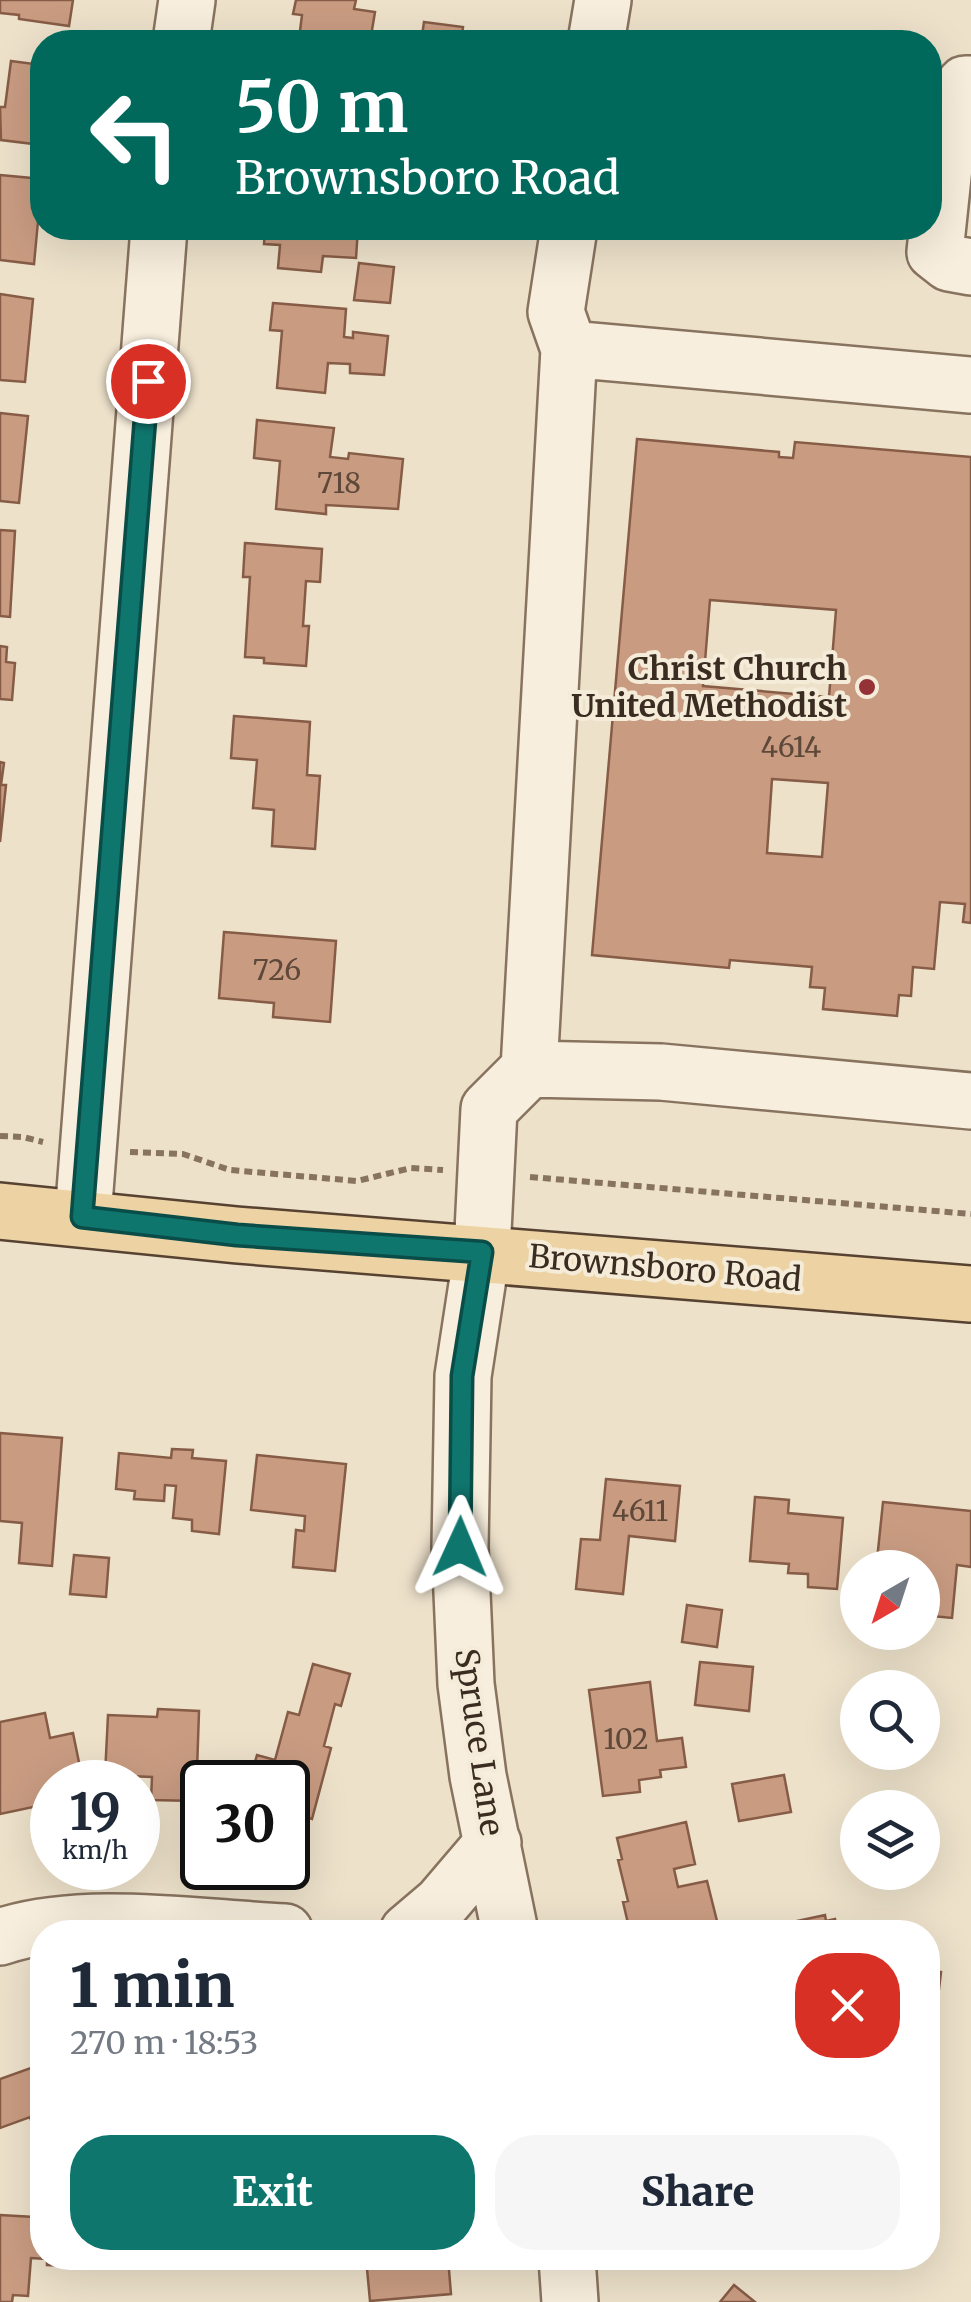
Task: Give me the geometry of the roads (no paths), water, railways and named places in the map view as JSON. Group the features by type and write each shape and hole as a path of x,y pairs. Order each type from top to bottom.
{"main road":[{"name":"Brownsboro Road","path":"0,1211 237,1235 971,1294"}],"street":[{"path":"183,30 187,0"},
{"path":"598,30 603,0"},
{"path":"942,186 951,101 965,84 971,84"},
{"path":"82,1217 158,240"},
{"path":"567,240 556,312 569,349 529,1070 661,1072 971,1101"},
{"path":"936,240 935,252 948,262 971,267"},
{"path":"569,349 971,385"},
{"name":"Spruce Lane","path":"508,1920 478,1776 466,1684 460,1547 462,1376 482,1252 489,1109 529,1070"},
{"path":"422,1920 493,1844"},
{"path":"0,1938 30,1930"},
{"path":"568,2270 570,2302"}],"place":[{"name":"Christ Church United Methodist","path":"867,687"}]}
